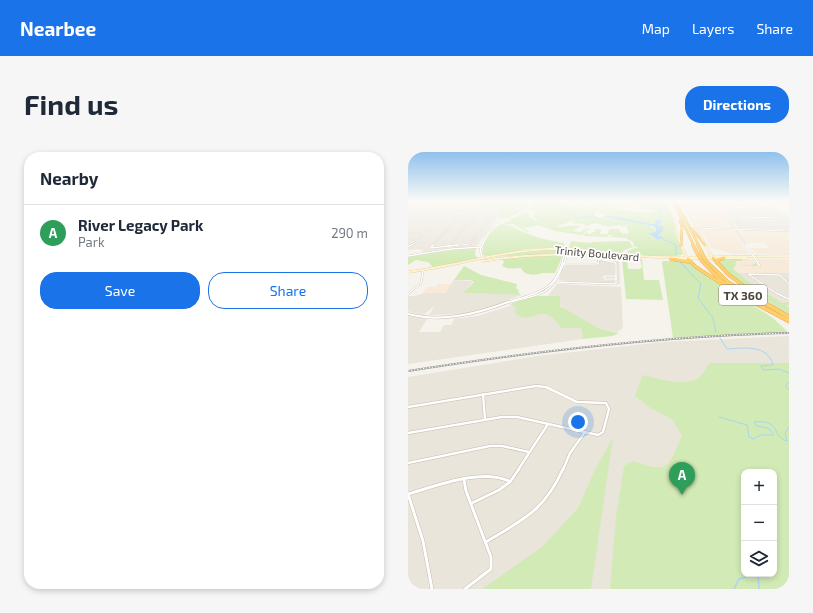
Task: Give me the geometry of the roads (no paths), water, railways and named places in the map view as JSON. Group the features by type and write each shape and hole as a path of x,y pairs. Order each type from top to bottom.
{"highway":[{"path":"680,221 682,228 681,246"},
{"name":"TX 360","path":"682,221 702,261 719,278 745,296 789,321"},
{"path":"687,223 705,245"},
{"name":"TX 360","path":"687,223 706,261 728,282 789,317"},
{"path":"713,257 741,285 783,314"},
{"path":"718,263 717,260 724,257"},
{"path":"687,258 691,263"},
{"path":"671,259 684,260 691,263 722,285 745,296"}],"main road":[{"path":"675,221 681,246 687,258"},
{"path":"693,221 713,257"},
{"name":"Trinity Boulevard","path":"408,273 521,251 567,249 622,255 687,258"},
{"path":"683,250 686,254 708,254 709,252 724,257"},
{"path":"678,257 685,253"},
{"name":"Trinity Boulevard","path":"484,259 575,254 671,259 713,257 789,257"}],"street":[{"path":"454,221 430,247 434,248 469,244 488,221"},
{"path":"451,249 451,245 461,231 471,221"},
{"path":"484,259 480,252 482,247 489,234 499,224 504,221"},
{"path":"730,221 760,266"},
{"path":"739,221 743,227 789,227"},
{"path":"408,227 430,227 418,240 408,247"},
{"path":"696,228 789,231"},
{"path":"408,233 425,233"},
{"path":"477,234 489,234"},
{"path":"408,240 418,240"},
{"path":"408,256 451,249 482,247"},
{"path":"408,314 424,317 467,316 542,293 554,282 563,263 567,249"},
{"path":"563,263 598,264 602,255"},
{"path":"554,282 614,285 617,283 616,263 600,259"},
{"path":"408,294 421,283 423,271"},
{"path":"789,284 780,275 748,274 776,293 789,299"},
{"path":"617,276 604,276 604,279 617,279"},
{"path":"408,407 536,386 546,388 577,402 606,403 609,409 604,432 598,435 518,417 485,419 408,433"},
{"path":"483,394 485,419"},
{"path":"471,504 499,490 510,482 548,424"},
{"path":"486,542 530,515 546,500 555,487 570,453 584,432"},
{"path":"408,463 490,446 502,446 529,452"},
{"path":"432,589 422,534 417,515 408,494 464,480 493,476 510,482"},
{"path":"464,480 466,491 491,557 492,569 465,589"}],"water":[{"path":"628,221 652,224 656,221 662,221 657,225 664,226 662,232 658,235 664,238 658,240 649,234 656,231 653,226"}],"waterway":[{"path":"662,239 676,245 676,255"},
{"path":"680,262 701,284 698,298 713,318 716,332"},
{"path":"720,338 727,349 747,348 760,350 766,354 770,358 773,365 761,366 763,370 779,369 789,373"},
{"path":"789,382 786,384 786,387 789,390"},
{"path":"719,417 747,425 749,437 753,439 761,435 774,435 768,428 757,426 754,422 769,423 773,426 779,436 787,441 785,433 789,427"},
{"path":"734,589 739,579 746,577"},
{"path":"758,577 759,589"}],"railway":[{"path":"408,371 503,357 646,341 693,337 789,333"}],"place":[{"name":"River Legacy Park","path":"682,495"}]}
